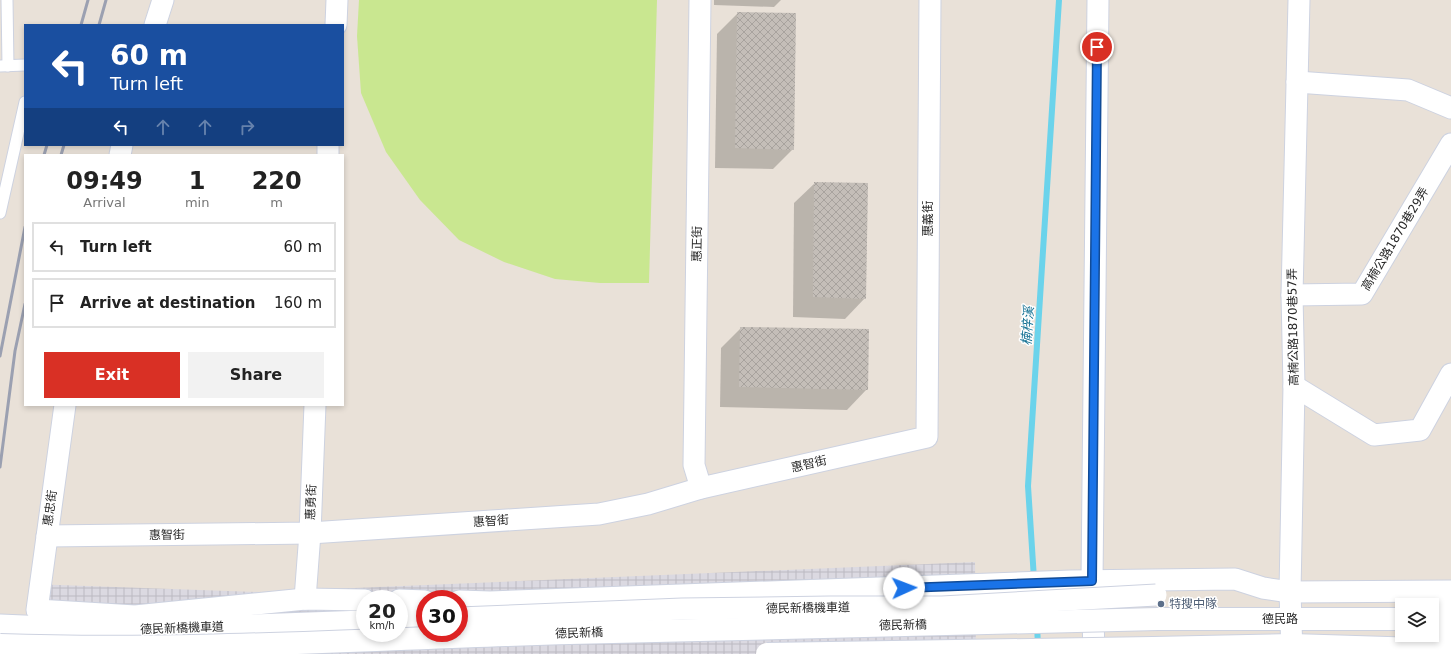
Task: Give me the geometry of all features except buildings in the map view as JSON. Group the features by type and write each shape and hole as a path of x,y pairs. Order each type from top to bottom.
{"street":[{"path":"154,24 163,0"},
{"path":"336,24 337,0"},
{"name":"惠正街","path":"700,0 694,465 701,488"},
{"name":"惠義街","path":"927,437 930,0"},
{"path":"1094,654 1092,581 1098,0"},
{"name":"高楠公路1870巷57弄","path":"1292,649 1290,592 1294,386 1292,295 1298,0"},
{"path":"1297,82 1408,90 1451,108"},
{"name":"高楠公路1870巷29弄","path":"1292,295 1362,294 1451,144"},
{"path":"1294,386 1374,435 1420,430 1451,374"},
{"name":"惠忠街","path":"65,406 37,610 135,616 305,599"},
{"name":"惠勇街","path":"305,599 310,533 315,406"},
{"name":"惠智街","path":"47,536 310,533 599,514 648,504 701,488 927,437"},
{"path":"468,602 1071,581 1235,579 1262,588 1290,592 1451,591"},
{"name":"德民新橋機車道","path":"468,618 682,610 830,607 942,607 1262,588"},
{"path":"305,599 356,600"},
{"path":"767,654 1153,648 1446,652 1444,614"},
{"name":"德民路","path":"1158,619 1395,619"},
{"name":"德民新橋","path":"0,645 71,648 224,645 655,630 1158,619"},
{"name":"德民新橋機車道","path":"0,625 118,630 356,621"}],"lane":[{"path":"7,0 4,66 24,64"},
{"path":"0,210 24,106"}],"shaded area":[{"path":"975,562 976,654 30,654 31,584 259,592"}],"green space":[{"path":"359,0 657,0 649,283 600,283 555,279 504,262 459,240 420,200 386,152 361,93 357,36"}],"waterway":[{"name":"楠梓溪","path":"1034,579 1028,486 1059,0"},
{"name":"楠梓溪","path":"1037,624 1038,647"}],"railway":[{"path":"81,24 88,0"},
{"path":"99,24 106,0"},
{"path":"44,154 47,146"},
{"path":"61,154 64,146"},
{"path":"0,356 24,232"},
{"path":"0,467 15,351 24,309"}],"place":[{"name":"特搜中隊","path":"1161,604"}],"route":[{"path":"904,588 1092,581 1097,47"}]}
